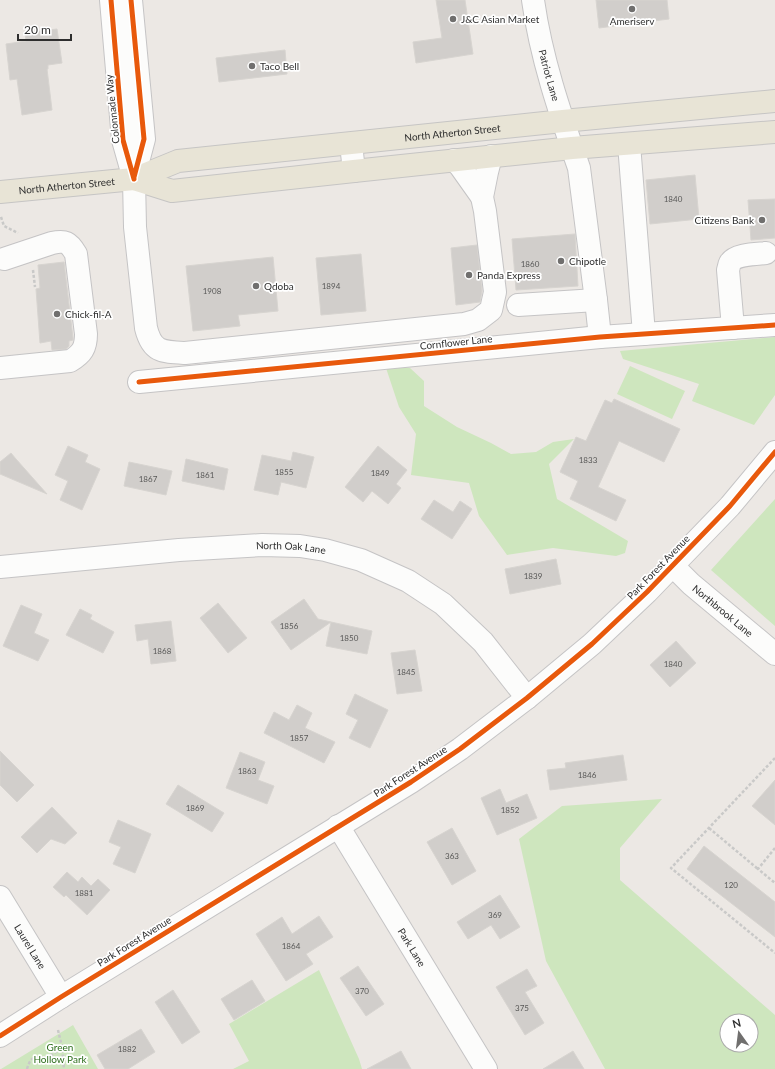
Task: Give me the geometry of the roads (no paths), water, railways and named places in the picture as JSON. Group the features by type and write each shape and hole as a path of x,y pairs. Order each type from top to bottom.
{"main road":[{"name":"North Atherton Street","path":"0,192 134,179 178,161 563,121 775,101"},
{"name":"North Atherton Street","path":"134,179 172,191 572,148 775,132"}],"street":[{"path":"116,0 144,139 134,179 135,227 146,328 148,338 156,348 169,353 185,353 464,324 478,320 491,310 495,292 484,204 487,172 491,156"},
{"name":"Patriot Lane","path":"533,0 536,26 546,63 579,168 600,337"},
{"path":"352,144 354,171"},
{"path":"629,144 644,334"},
{"path":"454,160 464,170 484,204"},
{"path":"0,368 70,361 78,357 86,344 76,254 72,246 66,242 59,241 4,259"},
{"path":"733,328 728,270 730,262 740,256 766,253"},
{"path":"518,305 596,300"},
{"name":"Cornflower Lane","path":"139,382 600,337 775,325"},
{"name":"Park Forest Avenue","path":"0,1036 411,782 448,757 528,698 592,644 647,592 730,506 775,452"},
{"name":"North Oak Lane","path":"0,567 179,550 262,545 300,546 325,550 362,560 408,581 443,604 483,642 528,698"},
{"name":"Northbrook Lane","path":"673,566 691,584 775,654"},
{"name":"Park Lane","path":"338,826 486,1069"},
{"name":"Laurel Lane","path":"0,897 61,997"}],"place":[{"name":"Ameriserv","path":"632,9"},
{"name":"J&C Asian Market","path":"453,19"},
{"name":"Taco Bell","path":"252,66"},
{"name":"Citizens Bank","path":"762,220"},
{"name":"Chipotle","path":"561,261"},
{"name":"Panda Express","path":"469,275"},
{"name":"Qdoba","path":"256,286"},
{"name":"Chick-fil-A","path":"57,314"}],"park label":[{"name":"Green Hollow Park","path":"60,1052"}]}
